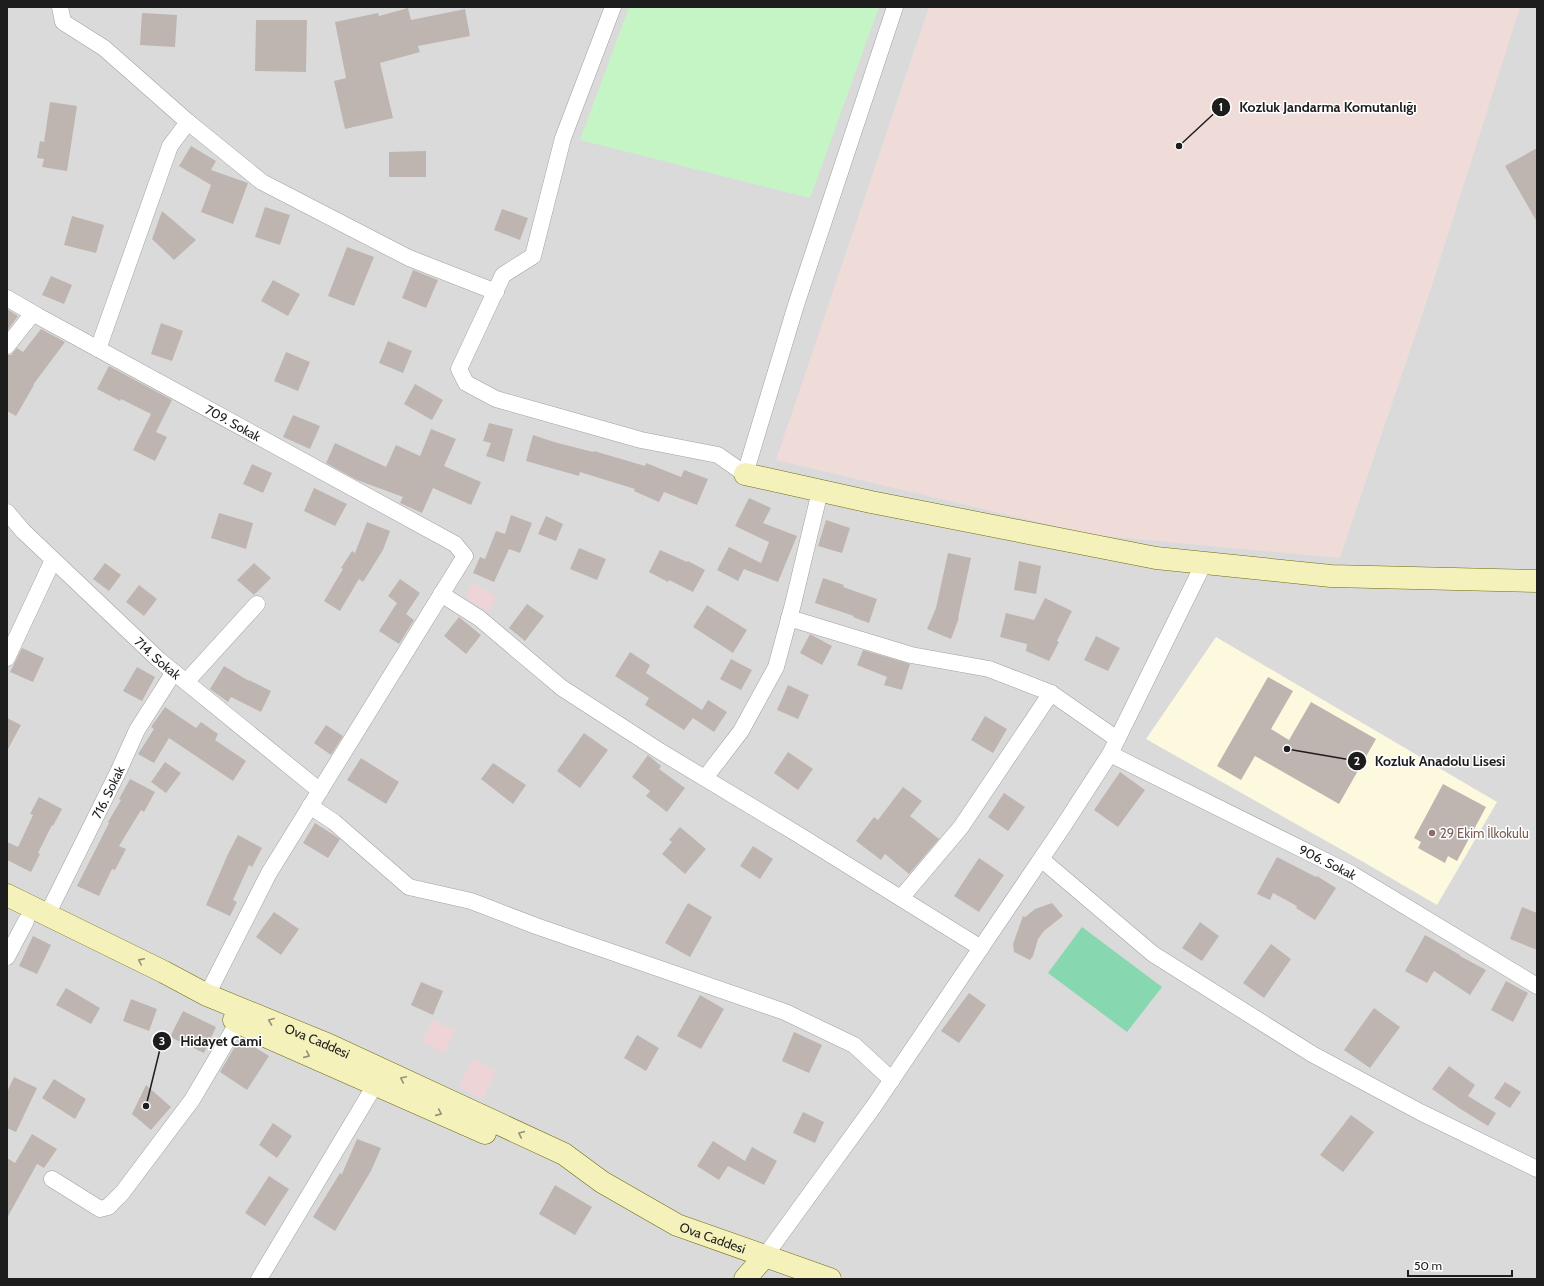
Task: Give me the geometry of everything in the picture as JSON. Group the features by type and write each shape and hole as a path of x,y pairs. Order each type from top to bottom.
{"street":[{"path":"60,7 63,22 104,48 188,122 262,182 409,258 496,292"},
{"path":"613,7 563,138 533,256 503,275 459,369 466,383 496,399 641,440 718,455 745,474 871,502 1156,558 1331,576 1537,581"},
{"path":"745,474 796,305 895,7"},
{"path":"98,349 170,146 188,122"},
{"name":"709. Sokak","path":"7,298 455,544 465,556 441,594"},
{"path":"7,346 30,317 36,315"},
{"path":"705,778 741,731 776,667 820,491"},
{"name":"714. Sokak","path":"7,512 23,531 159,660 320,791"},
{"path":"7,658 53,560"},
{"path":"745,1279 765,1256 892,1080 1110,754 1204,563"},
{"path":"207,995 269,873 441,594 479,618 562,688 658,750 981,948"},
{"path":"186,682 257,604"},
{"path":"789,618 911,655 989,669 1051,693 1117,739"},
{"name":"716. Sokak","path":"47,915 119,770 137,730 174,672"},
{"path":"901,898 961,827 1051,693"},
{"name":"906. Sokak","path":"1110,754 1352,874 1537,986"},
{"path":"310,806 334,822 409,886 471,901 536,926 785,1012 854,1045 892,1080"},
{"path":"1041,859 1153,954 1299,1046 1420,1112 1537,1169"},
{"name":"Ova Caddesi","path":"7,895 164,972 207,995 329,1045 564,1154 602,1182 677,1225 830,1279"},
{"path":"7,957 16,916"},
{"name":"Ova Caddesi","path":"16,916 102,959 265,1036 556,1165 602,1182"},
{"path":"52,1179 100,1208 108,1207 122,1193 192,1100 238,1022"},
{"path":"259,1279 375,1085"}],"shaded area":[{"path":"7,7 1537,7 1537,1279 7,1279"},
{"path":"929,7 1520,7 1432,285 1340,558 1093,535 776,460"},
{"path":"473,583 497,597 489,612 465,597"},
{"path":"1216,637 1497,802 1437,905 1146,739"},
{"path":"433,1020 455,1031 444,1053 422,1042"},
{"path":"472,1059 496,1071 483,1099 459,1087"}],"green space":[{"path":"629,7 879,7 810,198 580,140"},
{"path":"1082,927 1162,987 1127,1032 1048,973"}],"building":[{"path":"408,8 411,20 465,9 470,36 418,46 420,52 380,63 393,118 345,129 334,81 346,78 335,22 378,13 379,16"},
{"path":"142,13 177,15 175,47 140,45"},
{"path":"256,20 307,20 306,72 255,71"},
{"path":"50,102 77,106 67,171 42,167 44,159 37,158 40,141 44,142"},
{"path":"191,146 216,161 211,170 248,183 233,224 201,212 211,185 179,166"},
{"path":"1537,148 1537,222 1505,166"},
{"path":"426,151 426,177 389,177 389,152"},
{"path":"265,207 290,215 280,245 255,237"},
{"path":"502,209 528,218 520,240 494,230"},
{"path":"162,211 196,240 174,260 152,239"},
{"path":"72,216 104,225 96,253 64,245"},
{"path":"347,247 374,257 354,306 328,296"},
{"path":"413,270 438,280 426,308 402,298"},
{"path":"51,276 72,285 64,304 42,295"},
{"path":"273,280 300,294 288,316 261,301"},
{"path":"7,309 18,316 7,331"},
{"path":"161,323 183,331 172,361 151,354"},
{"path":"41,329 65,342 33,385 16,416 7,411 7,355 11,355 17,348 23,352"},
{"path":"388,341 412,351 403,373 379,363"},
{"path":"286,352 310,362 298,391 274,381"},
{"path":"109,366 172,400 156,432 167,437 155,461 133,450 151,414 121,399 120,401 97,389"},
{"path":"415,384 443,400 432,420 404,404"},
{"path":"293,415 320,426 310,449 283,437"},
{"path":"489,423 513,429 504,462 486,456 491,443 483,441"},
{"path":"431,429 456,439 444,466 481,482 471,505 433,488 422,513 400,503 403,497 357,480 326,463 335,443 386,467 396,445 420,456"},
{"path":"533,435 645,466 646,463 681,477 684,470 708,479 697,505 664,492 659,502 634,491 635,489 580,472 579,476 526,461"},
{"path":"252,464 272,473 263,493 243,484"},
{"path":"314,488 347,504 335,526 304,511"},
{"path":"749,498 771,508 763,523 797,536 778,582 744,569 738,581 717,570 729,547 761,563 769,542 735,526"},
{"path":"219,513 253,523 246,549 211,538"},
{"path":"511,515 532,523 520,553 509,549 494,582 473,573 480,557 485,559 496,531 505,534"},
{"path":"546,516 563,524 556,541 538,534"},
{"path":"826,520 850,528 842,553 818,546"},
{"path":"367,522 390,531 383,550 363,582 359,579 340,611 324,601 343,569 341,568 352,551 355,553"},
{"path":"579,548 606,559 597,580 570,569"},
{"path":"660,550 687,562 688,561 705,570 693,592 669,580 668,582 649,572"},
{"path":"948,553 971,558 959,618 951,639 927,629 936,608"},
{"path":"1019,561 1041,566 1036,594 1014,590"},
{"path":"105,563 121,575 109,591 93,579"},
{"path":"254,563 271,578 254,595 237,580"},
{"path":"823,578 877,599 869,623 853,617 854,616 815,603"},
{"path":"400,579 420,593 406,614 414,620 399,644 379,631 397,603 388,596"},
{"path":"139,585 157,599 144,616 126,602"},
{"path":"1045,598 1072,611 1049,661 1026,651 1027,644 1000,637 1006,613 1034,620"},
{"path":"527,604 544,616 525,641 509,628"},
{"path":"707,605 747,630 733,653 693,627"},
{"path":"459,617 481,635 466,654 444,636"},
{"path":"810,634 832,646 822,665 800,653"},
{"path":"1096,636 1120,648 1108,671 1084,660"},
{"path":"22,648 44,658 33,682 10,672"},
{"path":"863,650 910,664 902,690 884,685 887,677 857,665"},
{"path":"630,652 650,665 646,673 702,710 708,700 727,712 714,732 693,718 684,730 645,705 649,698 615,676"},
{"path":"731,659 752,670 741,690 720,679"},
{"path":"224,666 249,681 271,691 261,712 231,697 228,702 210,689"},
{"path":"137,667 155,677 142,701 123,691"},
{"path":"1268,677 1293,691 1271,729 1289,740 1311,702 1376,739 1339,804 1255,756 1241,780 1217,766"},
{"path":"788,685 809,695 798,719 777,710"},
{"path":"165,707 196,728 201,722 218,734 215,740 246,761 233,781 169,738 154,763 138,754 154,729 151,727"},
{"path":"985,716 1007,729 993,753 971,740"},
{"path":"7,718 21,725 7,751"},
{"path":"326,725 343,736 331,755 314,743"},
{"path":"584,733 608,750 580,788 557,771"},
{"path":"788,752 813,769 798,790 774,773"},
{"path":"648,755 661,766 659,769 685,788 667,812 646,796 650,791 632,777"},
{"path":"361,758 399,782 386,804 347,780"},
{"path":"165,762 181,773 166,793 151,782"},
{"path":"493,763 526,785 513,804 481,779"},
{"path":"1120,772 1145,790 1118,827 1094,810"},
{"path":"130,779 155,792 144,812 141,810 119,846 126,849 115,870 112,869 99,896 77,886 109,823 108,822 121,800 119,799"},
{"path":"1443,784 1486,807 1457,861 1448,856 1445,863 1418,848 1421,842 1414,838"},
{"path":"903,787 922,801 910,816 939,839 909,874 885,854 881,860 856,841 874,817 878,820"},
{"path":"1004,793 1025,807 1008,831 988,817"},
{"path":"39,797 62,809 38,853 40,854 31,872 7,860 7,842 18,847 33,815 30,814"},
{"path":"315,823 340,839 328,858 303,843"},
{"path":"680,827 706,849 685,874 662,854 672,842 669,840"},
{"path":"238,835 262,848 252,867 249,865 233,900 237,902 230,916 206,905"},
{"path":"753,846 773,859 760,879 740,866"},
{"path":"1277,857 1316,877 1317,876 1336,888 1315,920 1296,908 1297,906 1273,893 1270,900 1257,894"},
{"path":"979,858 1004,875 979,912 954,896"},
{"path":"688,903 712,917 690,957 665,943"},
{"path":"1052,903 1063,916 1044,931 1038,939 1033,956 1030,960 1014,952 1013,944 1023,916 1025,917 1035,909"},
{"path":"1522,907 1537,913 1537,950 1510,939"},
{"path":"274,912 299,929 281,955 256,937"},
{"path":"1200,922 1219,936 1202,961 1182,948"},
{"path":"1425,935 1486,970 1470,995 1434,971 1427,983 1405,971"},
{"path":"33,936 51,945 37,974 19,966"},
{"path":"1271,944 1291,959 1264,998 1243,983"},
{"path":"1506,981 1528,993 1513,1022 1491,1010"},
{"path":"421,982 443,991 433,1015 411,1005"},
{"path":"66,988 100,1008 91,1024 56,1005"},
{"path":"969,993 986,1005 959,1043 941,1031"},
{"path":"700,995 724,1009 701,1049 677,1036"},
{"path":"131,999 157,1009 149,1031 123,1021"},
{"path":"1374,1008 1400,1027 1370,1068 1344,1050"},
{"path":"183,1011 216,1027 204,1053 170,1037"},
{"path":"794,1032 822,1045 809,1073 782,1061"},
{"path":"637,1035 659,1048 646,1071 624,1058"},
{"path":"240,1038 269,1056 247,1090 220,1072"},
{"path":"1449,1066 1475,1085 1468,1096 1496,1113 1488,1126 1432,1089"},
{"path":"14,1077 37,1088 16,1132 7,1128 7,1092"},
{"path":"54,1079 86,1099 75,1119 42,1098"},
{"path":"1505,1082 1521,1092 1510,1108 1494,1098"},
{"path":"146,1085 171,1107 151,1130 132,1114"},
{"path":"803,1112 824,1122 815,1143 793,1133"},
{"path":"1351,1115 1374,1132 1343,1172 1320,1155"},
{"path":"273,1123 292,1136 277,1158 259,1145"},
{"path":"32,1134 57,1149 44,1168 37,1164 7,1218 7,1158 15,1163"},
{"path":"357,1139 381,1148 371,1171 335,1231 313,1217 340,1173 342,1174"},
{"path":"713,1141 745,1161 752,1147 777,1161 764,1185 728,1166 719,1180 697,1166"},
{"path":"269,1176 289,1189 265,1226 245,1213"},
{"path":"555,1185 592,1207 575,1235 539,1214"}],"place":[{"name":"Kozluk Jandarma Komutanlığı","path":"1179,146"},
{"name":"Kozluk Anadolu Lisesi","path":"1287,749"},
{"name":"29 Ekim İlkokulu","path":"1432,833"},
{"name":"Hidayet Cami","path":"146,1106"}]}
